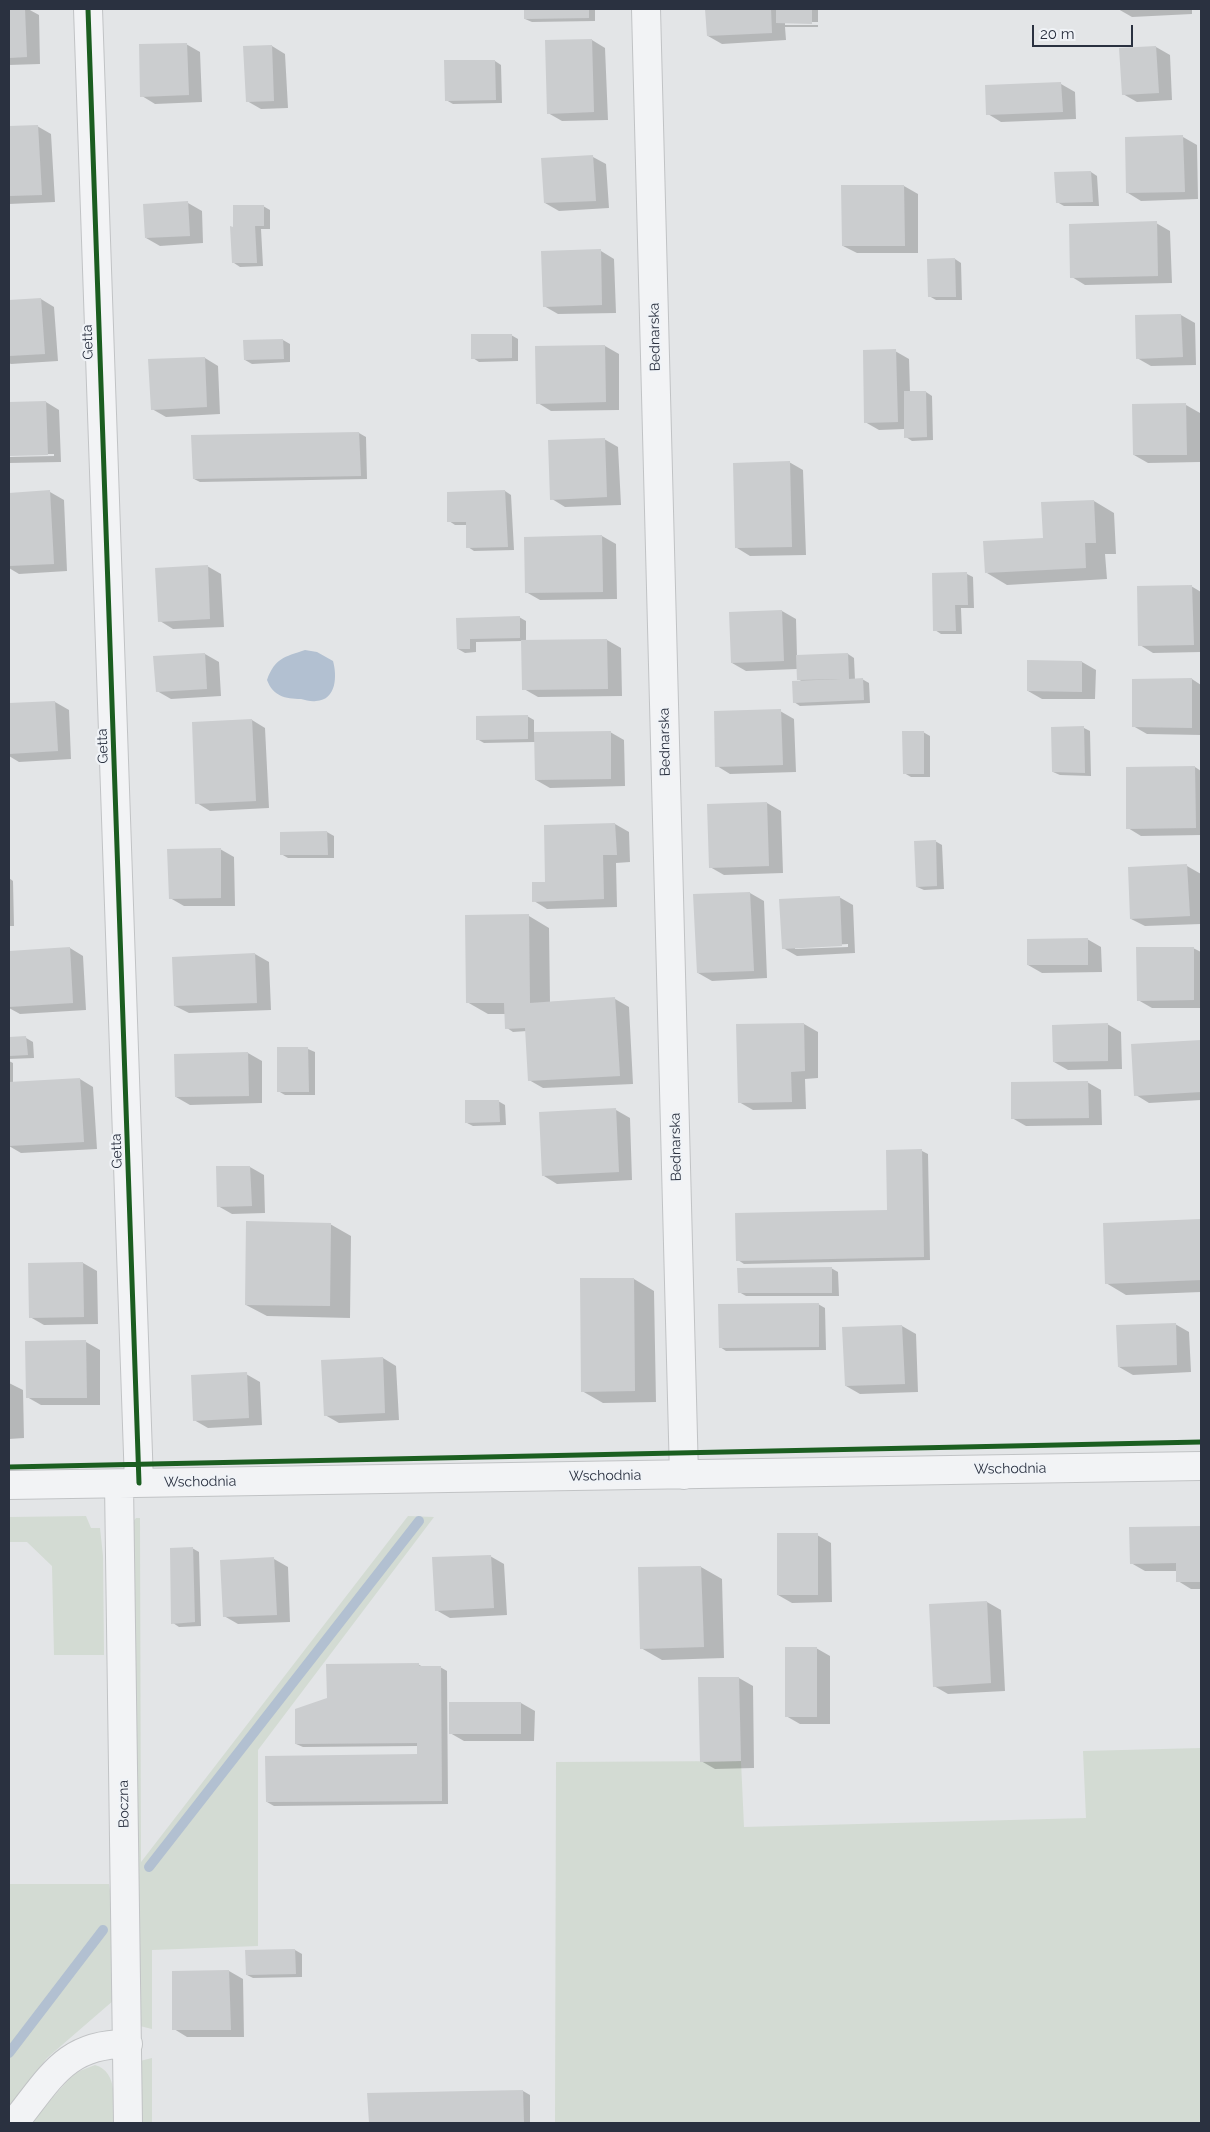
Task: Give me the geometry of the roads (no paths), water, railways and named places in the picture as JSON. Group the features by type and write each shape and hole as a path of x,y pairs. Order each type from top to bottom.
{"street":[{"name":"Getta","path":"88,9 129,1484"},
{"name":"Bednarska","path":"646,9 684,1474"},
{"name":"Wschodnia","path":"9,1486 1201,1466"},
{"name":"Boczna","path":"128,2123 129,1484"},
{"path":"14,2123 67,2060 91,2047 107,2044 128,2044"}],"water":[{"path":"305,650 317,652 333,661 335,673 334,686 332,692 323,700 312,701 280,696 273,690 267,680 273,667 281,659"}],"waterway":[{"path":"149,1867 419,1521"},
{"path":"9,2053 103,1930"}]}
